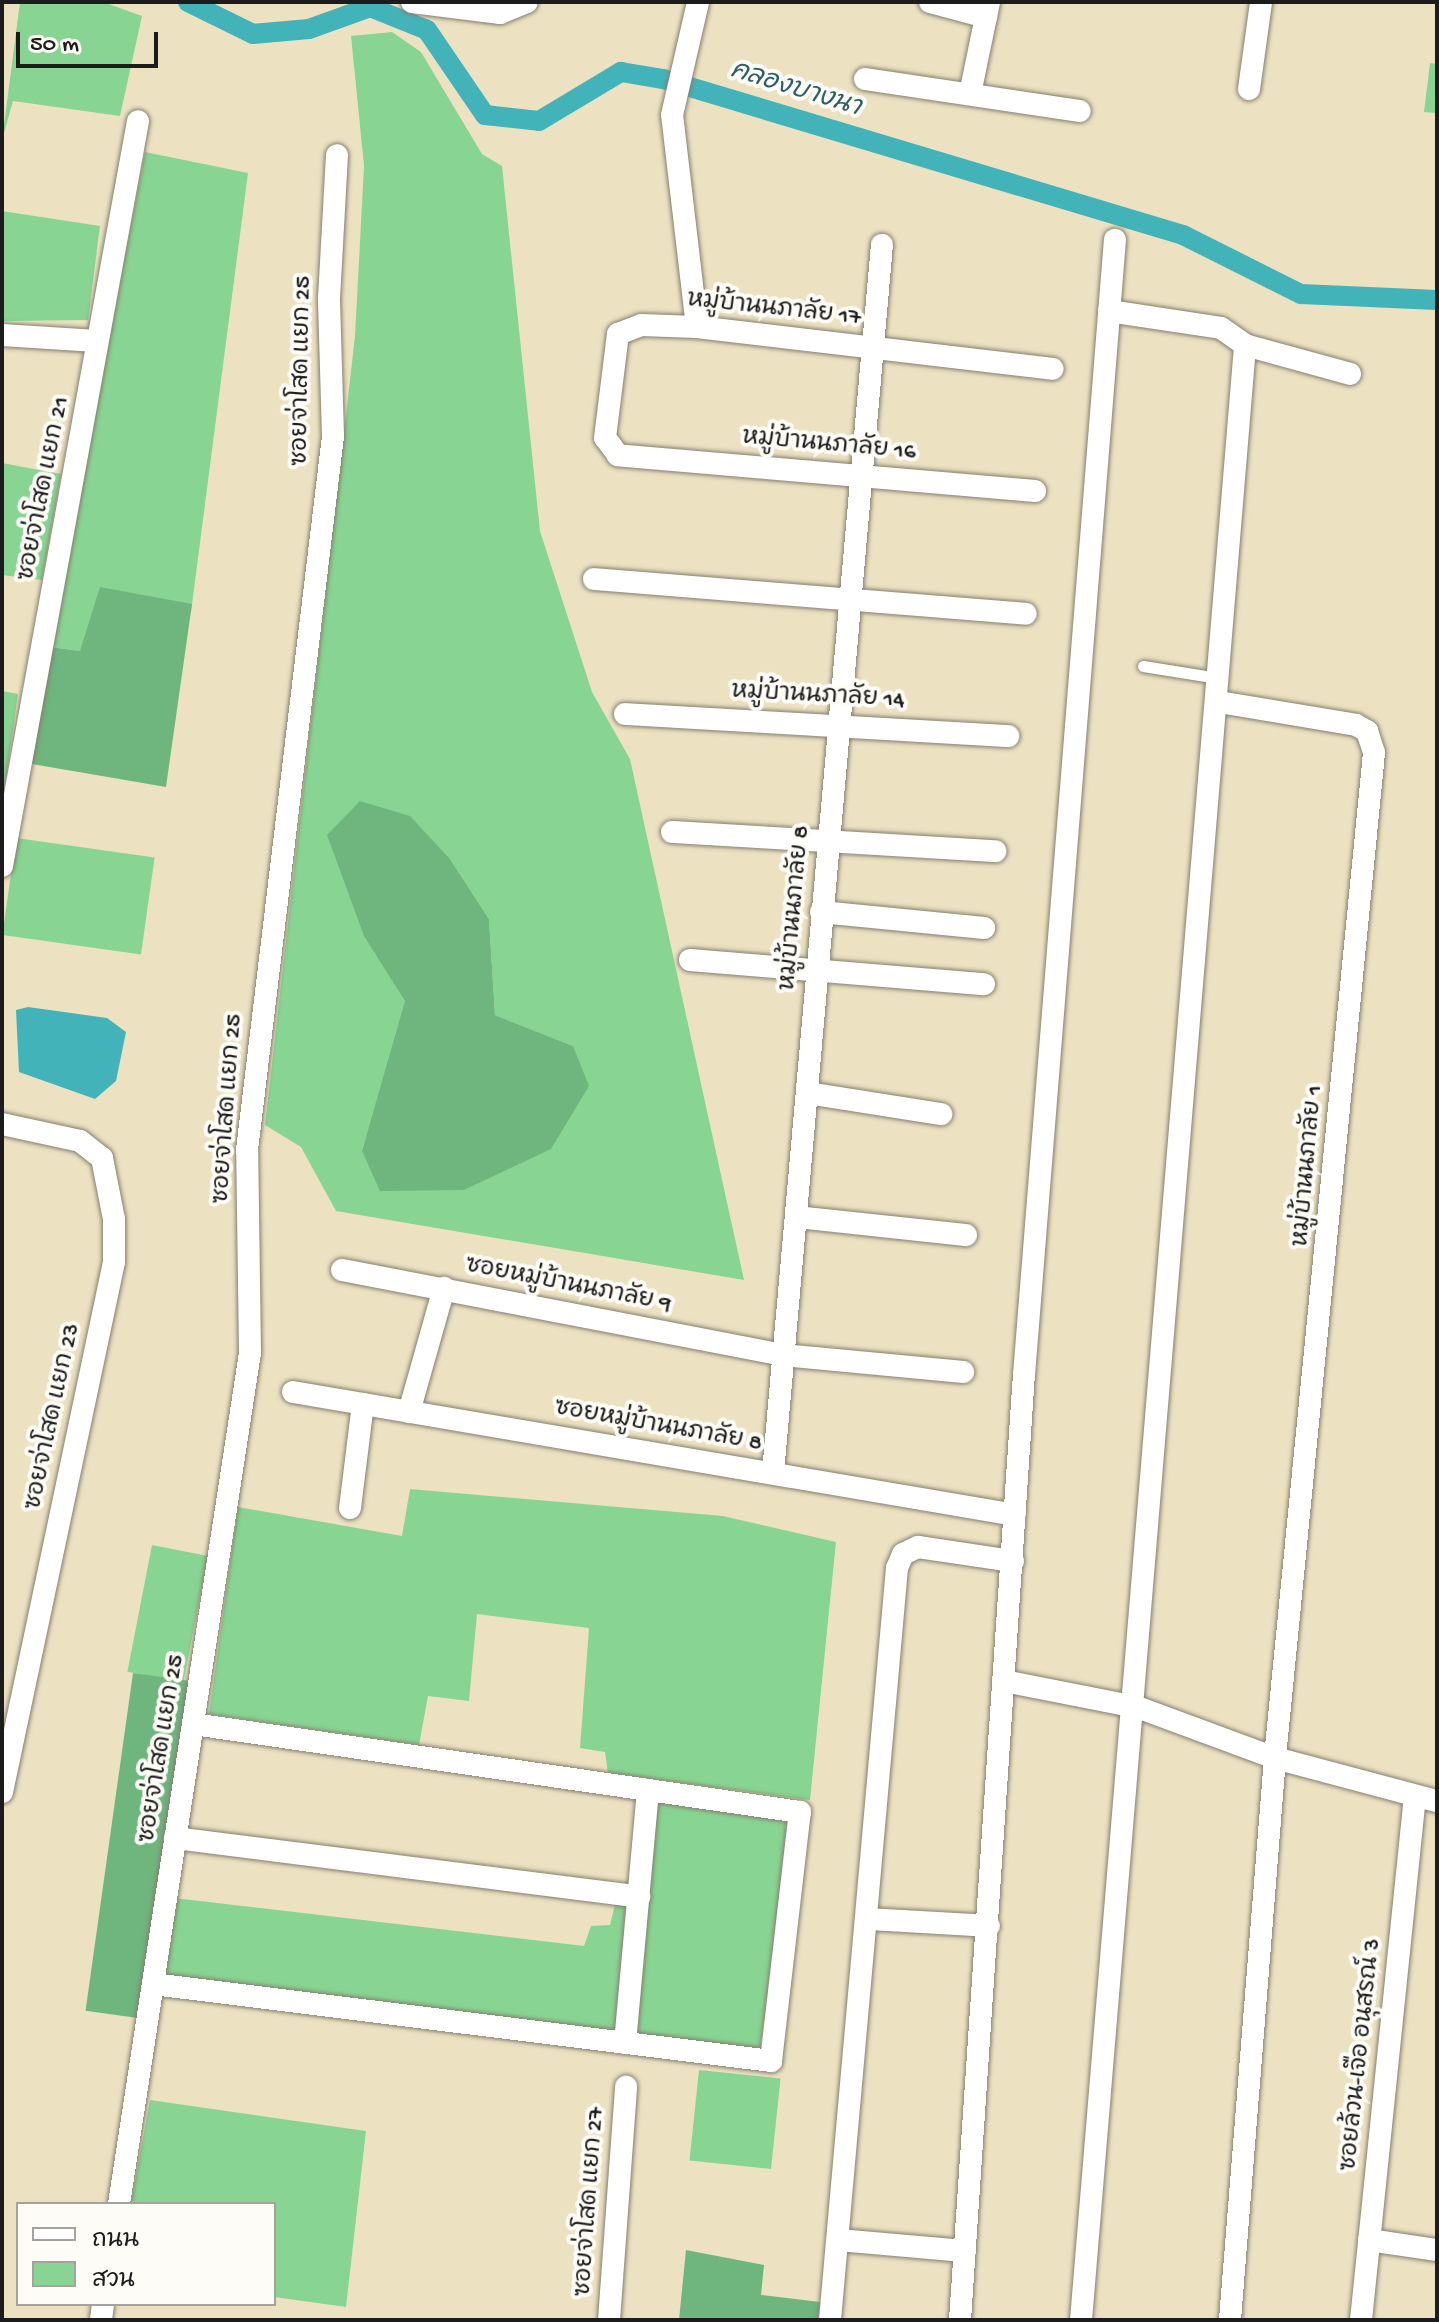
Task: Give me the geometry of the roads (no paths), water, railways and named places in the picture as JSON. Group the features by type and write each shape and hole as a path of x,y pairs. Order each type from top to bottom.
{"street":[{"path":"412,2 500,13 527,2"},
{"path":"697,327 672,115 698,2"},
{"path":"930,2 988,9 970,94"},
{"path":"1249,89 1261,2"},
{"path":"865,79 1080,111"},
{"name":"ซอยจ่าโสด แยก 21","path":"2,866 138,121"},
{"name":"ซอยจ่าโสด แยก 25","path":"119,2202 250,1353 246,1165 333,436 329,298 337,155"},
{"path":"960,2320 1015,1515 1115,240"},
{"name":"หมู่บ้านนภาลัย 8","path":"773,1473 808,1093 815,972 837,722 866,475 882,245"},
{"path":"1109,311 1221,328 1245,345 1350,374"},
{"name":"หมู่บ้านนภาลัย 17","path":"618,455 605,438 618,334 641,325 697,327 1053,369"},
{"path":"2,335 97,341"},
{"path":"1081,2320 1137,1707 1245,345"},
{"name":"หมู่บ้านนภาลัย 16","path":"618,455 1035,491"},
{"path":"594,579 852,597 1026,614"},
{"name":"หมู่บ้านนภาลัย 1","path":"1219,702 1356,725 1367,731 1374,753 1275,1758 1230,2320"},
{"name":"หมู่บ้านนภาลัย 14","path":"625,714 837,722 1008,736"},
{"path":"672,832 995,851"},
{"path":"821,912 984,928"},
{"path":"690,960 984,984"},
{"path":"808,1093 941,1114"},
{"name":"ซอยจ่าโสด แยก 23","path":"2,1124 80,1141 102,1158 114,1219 114,1262 2,1792"},
{"path":"797,1217 966,1235"},
{"name":"ซอยหมู่บ้านนภาลัย 9","path":"342,1270 783,1355 963,1372"},
{"path":"409,1412 444,1288"},
{"name":"ซอยหมู่บ้านนภาลัย 8","path":"293,1392 1015,1515"},
{"path":"350,1508 363,1404"},
{"path":"830,2320 897,1568 903,1554 918,1547 1013,1561"},
{"path":"1004,1681 1137,1707 1275,1758 1437,1801"},
{"path":"153,1984 771,2061 800,1812 193,1724"},
{"path":"625,2043 648,1790"},
{"name":"ซอยล้วน-เจือ อนุสรณ์ 3","path":"1361,2320 1415,1796"},
{"path":"175,1838 639,1897"},
{"path":"868,1919 989,1926"},
{"name":"ซอยจ่าโสด แยก 27","path":"609,2320 626,2087"},
{"path":"838,2240 965,2251"},
{"path":"1369,2240 1437,2250"}],"lane":[{"path":"1143,666 1221,678"}],"water":[{"path":"28,1007 107,1018 126,1032 116,1081 95,1099 19,1072 16,1010"}],"waterway":[{"name":"คลองบางนา","path":"188,2 253,34 309,29 370,7 427,30 485,115 539,121 621,72 663,79 1183,235 1301,294 1437,300"}]}
